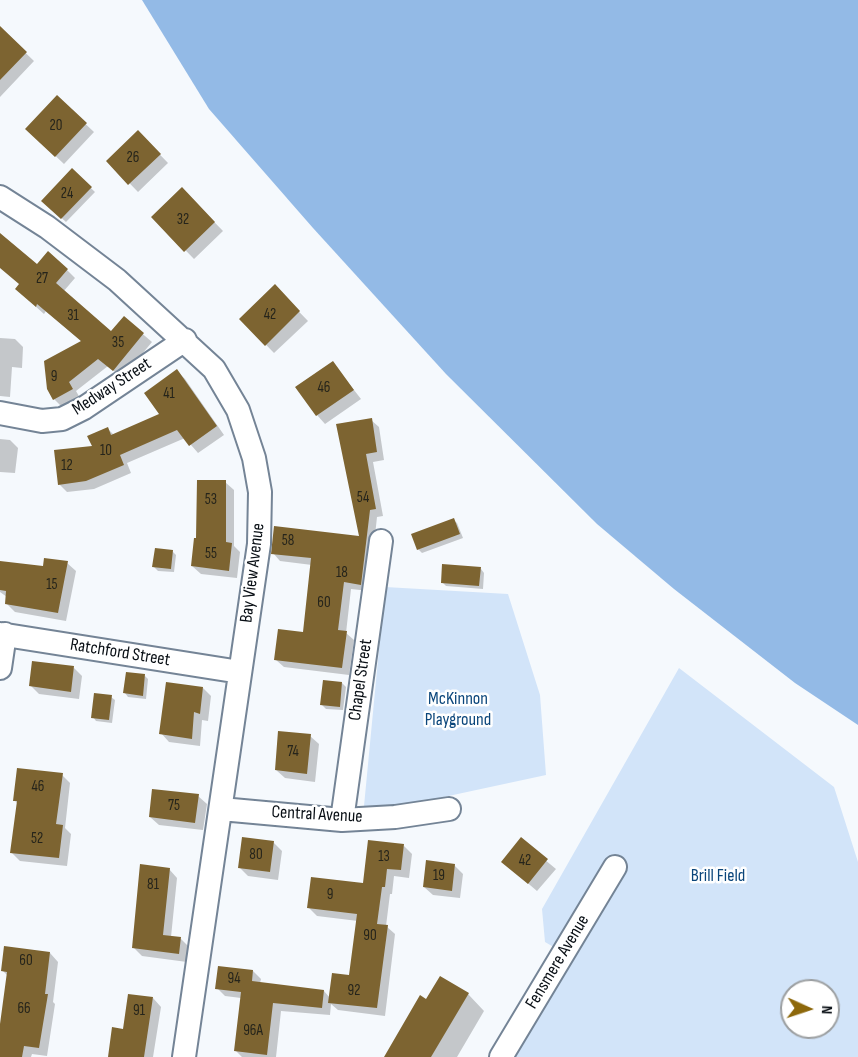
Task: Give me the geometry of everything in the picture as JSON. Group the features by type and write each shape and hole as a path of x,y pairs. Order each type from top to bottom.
{"street":[{"name":"Bay View Avenue","path":"0,196 47,227 117,280 214,369 238,410 254,458 260,492 259,544 184,1057"},
{"name":"Medway Street","path":"0,413 42,421 62,419 84,408 184,340"},
{"name":"Chapel Street","path":"342,820 381,541"},
{"name":"Ratchford Street","path":"2,634 240,672"},
{"path":"0,668 2,634"},
{"name":"Central Avenue","path":"221,809 342,820 395,817 449,809"},
{"name":"Fensmere Avenue","path":"501,1057 615,867"}],"green space":[{"name":"McKinnon Playground","path":"385,587 508,594 540,695 546,775 388,809 364,806"},
{"name":"Brill Field","path":"679,668 834,787 858,862 858,1057 513,1057 569,956 545,942 542,909"}],"water":[{"path":"142,0 858,0 858,725 795,683 674,589 597,524 446,374 313,228 209,109"}],"building":[{"path":"0,26 27,52 0,80"},
{"path":"57,95 87,123 55,157 25,129"},
{"path":"138,130 161,154 128,185 106,161"},
{"path":"72,168 92,187 61,219 41,201"},
{"path":"182,187 215,222 184,252 151,217"},
{"path":"0,233 37,264 48,251 68,269 56,283 111,331 124,316 144,333 113,371 98,359 69,382 73,389 53,400 47,389 44,361 81,341 37,304 36,307 15,289 19,284 0,268"},
{"path":"275,284 300,311 265,346 239,319"},
{"path":"333,361 354,390 316,416 295,387"},
{"path":"177,369 217,426 189,446 177,430 120,455 124,465 86,481 58,485 54,450 92,446 87,436 108,427 111,435 159,414 144,393"},
{"path":"372,418 377,452 366,454 376,509 370,510 361,585 344,582 338,630 347,631 342,668 274,660 278,629 303,632 311,558 271,554 274,526 359,536 336,424"},
{"path":"197,480 226,480 226,542 232,543 229,571 191,566 194,538 196,538"},
{"path":"454,518 460,534 417,550 411,534"},
{"path":"155,548 173,550 171,569 152,567"},
{"path":"44,558 68,561 58,613 5,604 6,591 0,590 0,561 43,566"},
{"path":"442,564 481,567 479,586 441,583"},
{"path":"32,661 74,666 71,692 29,686"},
{"path":"126,672 145,674 143,696 123,693"},
{"path":"323,680 342,682 340,707 320,705"},
{"path":"166,682 203,687 200,714 194,712 192,739 159,734"},
{"path":"94,693 112,695 109,720 91,718"},
{"path":"278,731 311,734 307,774 275,770"},
{"path":"17,768 63,773 56,824 63,825 59,858 10,853 17,801 13,801"},
{"path":"152,789 199,794 195,823 149,817"},
{"path":"242,837 274,841 270,872 238,868"},
{"path":"521,837 548,859 528,884 501,862"},
{"path":"368,840 404,844 401,870 387,869 385,887 382,887 377,924 388,925 377,1008 328,1003 332,973 349,975 357,914 307,908 311,877 363,883"},
{"path":"426,860 455,864 452,891 423,887"},
{"path":"140,864 170,868 163,935 181,937 179,954 132,948"},
{"path":"4,946 50,952 45,994 48,994 39,1048 24,1046 22,1057 0,1057 0,1024 7,972 1,971"},
{"path":"218,966 253,970 252,981 324,990 322,1008 273,1003 267,1055 234,1051 241,992 215,989"},
{"path":"440,976 469,993 431,1057 384,1057 420,995 426,999"},
{"path":"128,994 153,997 144,1057 108,1057 112,1027 123,1029"}]}
